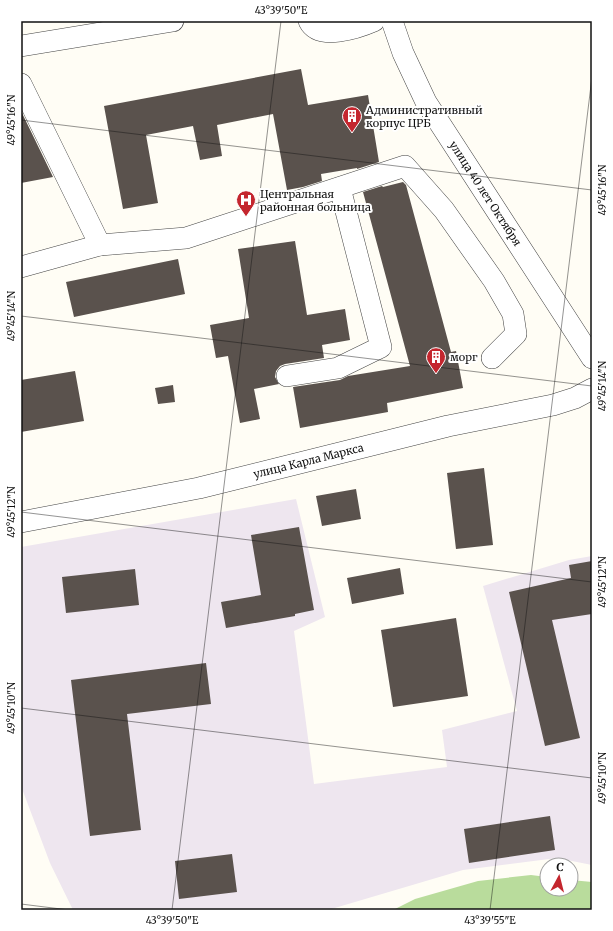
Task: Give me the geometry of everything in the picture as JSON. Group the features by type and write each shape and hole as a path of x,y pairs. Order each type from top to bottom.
{"street":[{"path":"21,46 173,21"},
{"path":"308,21 310,24 324,32 339,32 374,21"},
{"name":"улица 40 лет Октября","path":"392,21 403,53 426,102 592,358"},
{"path":"21,84 100,245"},
{"path":"21,267 100,245 186,238 405,166 444,210 489,275 513,314 516,334 492,358"},
{"path":"287,376 338,368 381,347 340,188"},
{"name":"улица Карла Маркса","path":"21,522 199,488 448,426 553,405 575,398 592,389"}],"shaded area":[{"path":"296,499 325,617 294,631 314,784 447,767 442,730 517,711 483,586 569,560 592,556 592,865 579,862 579,857 539,857 539,860 463,870 328,910 73,910 50,863 21,786 21,547"}],"green space":[{"path":"531,875 539,876 539,897 579,897 579,881 592,882 592,910 393,910 415,899 478,881"}],"building":[{"path":"301,69 308,105 368,95 379,162 357,169 321,174 322,181 287,190 273,114 217,125 222,156 200,160 193,126 146,135 158,203 123,209 104,106"},
{"path":"21,111 53,177 21,183"},
{"path":"403,182 406,185 451,352 456,351 463,388 387,403 388,412 300,428 293,387 340,380 348,376 410,366 363,192 382,186"},
{"path":"295,241 307,315 345,309 350,340 322,345 324,358 280,366 276,371 275,377 279,384 254,389 260,419 240,423 228,356 216,358 210,325 249,318 238,249"},
{"path":"178,259 185,294 74,317 66,282"},
{"path":"75,371 84,421 21,432 21,380"},
{"path":"173,385 175,402 158,404 155,388"},
{"path":"484,468 493,545 456,549 447,473"},
{"path":"356,489 361,519 322,526 316,496"},
{"path":"299,527 314,610 295,614 295,616 226,628 221,602 261,595 251,535"},
{"path":"592,561 592,614 552,620 580,738 545,746 509,592 571,578 569,565"},
{"path":"400,568 404,594 352,604 347,578"},
{"path":"135,569 139,605 66,613 62,577"},
{"path":"456,618 468,696 393,707 381,630"},
{"path":"206,663 211,704 127,714 141,830 90,836 71,680"},
{"path":"550,816 555,850 469,863 464,829"},
{"path":"232,854 237,892 179,899 175,861"}],"place":[{"name":"Административный корпус ЦРБ","path":"352,133"},
{"name":"Центральная районная больница","path":"246,217"},
{"name":"морг","path":"436,374"}]}
